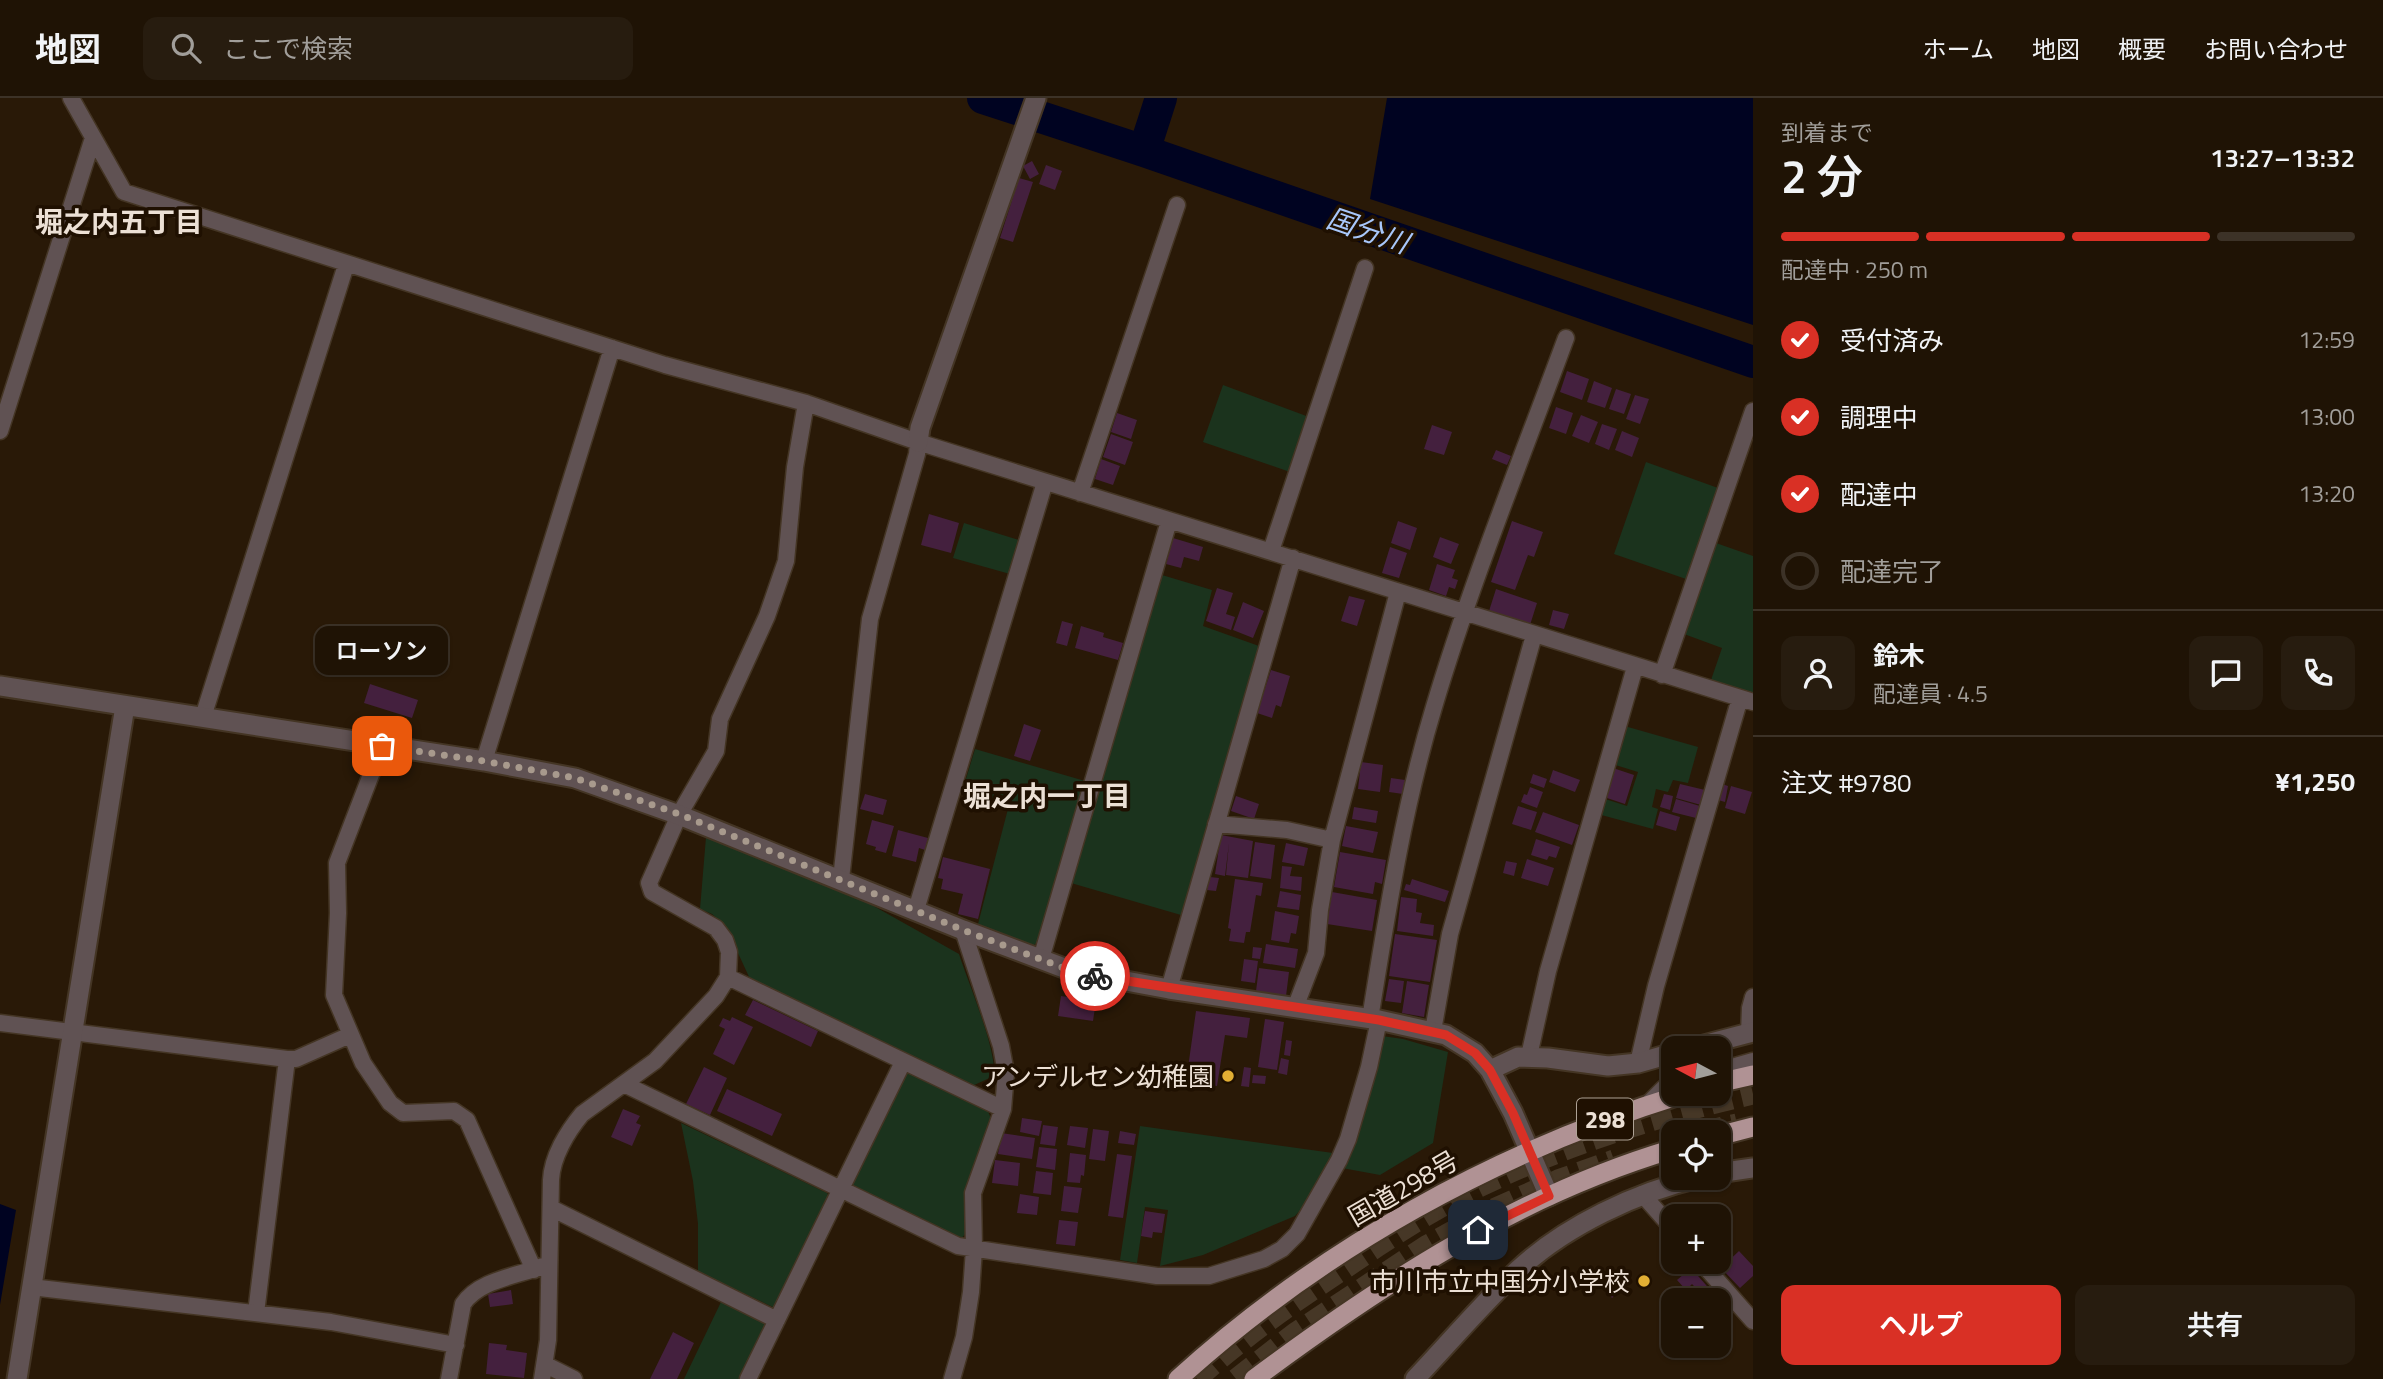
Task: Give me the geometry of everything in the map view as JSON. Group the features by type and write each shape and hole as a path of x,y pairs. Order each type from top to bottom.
{"highway":[{"path":"1731,1080 1753,1075"},
{"name":"国道298号","path":"1178,1379 1239,1326 1411,1211 1529,1150 1661,1101"},
{"path":"1731,1133 1753,1128"},
{"name":"298","path":"1254,1379 1302,1343 1478,1230 1579,1182 1661,1153"}],"street":[{"path":"71,98 124,192 665,365 806,403 918,442 1746,700 1656,986 1638,1063"},
{"path":"841,879 870,619 917,454 920,428 1036,98"},
{"path":"0,431 93,138"},
{"path":"1080,492 1177,205"},
{"path":"203,717 346,265"},
{"path":"1271,551 1365,268"},
{"path":"624,1084 958,1246 1157,1276 1181,1277 1209,1276 1264,1259 1282,1248 1297,1234 1339,1160 1356,1116 1375,1019 1404,822 1434,707 1465,613 1566,338"},
{"path":"484,761 612,348"},
{"path":"574,1379 544,1372 541,1267 551,1208 551,1169 573,1125 589,1107 654,1061 716,996 728,976 729,951 716,928 652,892 649,883 679,814 716,751 720,719 766,616 786,561 795,467 806,403"},
{"path":"1662,675 1753,411"},
{"path":"916,910 1045,482"},
{"path":"1041,959 1169,521"},
{"path":"1169,989 1293,558"},
{"path":"1295,1008 1316,953 1332,840 1398,592"},
{"path":"1433,1031 1450,934 1534,635"},
{"path":"1529,1056 1548,971 1635,667"},
{"path":"0,686 484,761 575,778 679,814 963,930 1072,971 1169,989 1375,1019 1433,1031 1462,1044 1490,1070 1513,1113 1549,1196"},
{"path":"17,1379 125,706"},
{"path":"382,746 337,863 338,913 334,995 350,1035 375,1084 390,1103 403,1113 454,1111 467,1120 541,1267"},
{"path":"1216,824 1287,830 1332,840"},
{"path":"952,1379 964,1337 971,1292 974,1249 973,1193 1003,1109 1006,1073 1001,1046 963,930"},
{"path":"728,976 1003,1109"},
{"path":"1731,1038 1751,1033 1750,1008 1753,998"},
{"path":"0,1023 287,1059 296,1059 350,1035"},
{"path":"1490,1070 1507,1061 1529,1056 1608,1066 1638,1063 1661,1056"},
{"path":"256,1312 287,1059"},
{"path":"1731,1067 1753,1061"},
{"path":"748,1379 903,1062"},
{"path":"1647,1105 1661,1091"},
{"path":"1731,1172 1753,1168"},
{"path":"1415,1379 1520,1268 1565,1234 1596,1216 1643,1194 1661,1189"},
{"path":"1643,1194 1661,1215"},
{"path":"551,1208 777,1320"},
{"path":"449,1379 463,1304 467,1297 482,1287 541,1267"},
{"path":"1712,1274 1753,1321"},
{"path":"31,1287 331,1321 456,1345"}],"green space":[{"path":"1223,385 1309,417 1290,472 1203,442"},
{"path":"1646,462 1718,488 1686,579 1614,554"},
{"path":"964,523 1019,540 1010,574 953,558"},
{"path":"1716,543 1753,556 1753,695 1711,680 1722,648 1684,634"},
{"path":"1162,575 1212,590 1203,626 1259,646 1244,706 1181,915 1071,883"},
{"path":"1621,725 1698,747 1688,783 1673,780 1668,792 1656,789 1652,807 1658,809 1653,829 1594,813 1599,797 1627,806 1638,772 1609,763"},
{"path":"975,749 1085,781 1040,940 1033,946 978,924 1009,805 962,792"},
{"path":"706,837 870,904 959,954 987,1033 994,1076 972,1086 750,979 726,927 712,914 700,909"},
{"path":"1382,1036 1448,1052 1433,1143 1380,1175 1342,1168"},
{"path":"908,1073 988,1111 991,1119 967,1187 965,1234 962,1238 955,1238 852,1189 851,1182 902,1077"},
{"path":"681,1123 827,1193 830,1199 775,1308 698,1272 698,1224 693,1181"},
{"path":"1140,1126 1333,1153 1303,1207 1295,1216 1203,1255 1160,1266 1168,1210 1145,1207 1137,1263 1120,1260"},
{"path":"721,1302 761,1320 765,1325 764,1330 740,1379 684,1379"}],"water":[{"path":"1387,98 1753,98 1753,325 1370,199"},
{"path":"0,1204 16,1210 0,1305"}],"building":[{"path":"1032,161 1039,174 1030,179 1023,166"},
{"path":"1046,165 1062,171 1055,190 1039,184"},
{"path":"1019,178 1033,182 1013,242 1000,238"},
{"path":"1567,371 1589,379 1582,400 1560,392"},
{"path":"1594,381 1612,388 1605,408 1587,402"},
{"path":"1616,389 1631,394 1624,414 1609,409"},
{"path":"1635,395 1649,399 1640,424 1626,419"},
{"path":"1556,407 1573,413 1566,434 1549,428"},
{"path":"1117,413 1137,420 1131,439 1111,432"},
{"path":"1581,415 1598,422 1589,443 1572,436"},
{"path":"1602,424 1617,429 1609,450 1595,444"},
{"path":"1432,425 1452,432 1444,455 1424,449"},
{"path":"1622,431 1639,438 1632,457 1615,450"},
{"path":"1111,434 1133,442 1125,465 1103,457"},
{"path":"1496,450 1511,456 1507,465 1492,459"},
{"path":"1101,459 1120,466 1113,485 1095,479"},
{"path":"929,514 959,523 951,553 921,545"},
{"path":"1398,521 1417,528 1410,550 1391,543"},
{"path":"1512,521 1543,532 1534,557 1528,555 1515,590 1491,582"},
{"path":"1440,537 1459,544 1451,564 1433,557"},
{"path":"1173,538 1203,547 1199,561 1184,557 1181,568 1166,564"},
{"path":"1390,547 1407,553 1399,578 1382,573"},
{"path":"1437,564 1455,570 1452,578 1458,580 1455,589 1449,587 1446,596 1429,590"},
{"path":"1217,588 1233,593 1226,614 1235,617 1231,630 1206,621"},
{"path":"1496,589 1537,603 1530,625 1489,611"},
{"path":"1349,596 1365,600 1357,626 1341,621"},
{"path":"1243,602 1264,611 1253,638 1233,630"},
{"path":"1553,610 1569,614 1564,629 1549,625"},
{"path":"1062,621 1073,624 1067,646 1056,643"},
{"path":"1081,626 1104,633 1103,637 1123,643 1118,660 1075,648"},
{"path":"1271,670 1290,676 1281,707 1276,705 1272,718 1257,713"},
{"path":"370,684 418,700 412,718 364,703"},
{"path":"1024,724 1041,730 1030,761 1014,756"},
{"path":"1361,762 1383,765 1380,792 1358,789"},
{"path":"1613,768 1634,775 1625,804 1604,797"},
{"path":"1553,770 1580,780 1575,792 1549,782"},
{"path":"1533,774 1547,779 1544,788 1530,783"},
{"path":"1391,778 1405,780 1403,794 1389,792"},
{"path":"1680,784 1705,790 1701,805 1676,798"},
{"path":"1722,784 1728,786 1725,802 1718,800"},
{"path":"1731,786 1752,792 1745,814 1725,808"},
{"path":"1530,787 1543,792 1537,808 1521,802"},
{"path":"865,794 887,800 883,815 860,809"},
{"path":"1664,794 1673,796 1670,810 1660,807"},
{"path":"1236,796 1259,804 1254,819 1231,811"},
{"path":"1676,799 1700,806 1696,818 1672,812"},
{"path":"1518,806 1537,812 1531,830 1512,824"},
{"path":"1354,807 1378,811 1376,823 1352,819"},
{"path":"1660,811 1680,817 1676,831 1656,825"},
{"path":"1543,812 1579,825 1572,845 1535,832"},
{"path":"872,820 894,826 886,853 866,844"},
{"path":"1346,826 1378,832 1373,853 1342,846"},
{"path":"898,830 928,838 925,850 919,848 916,862 892,856"},
{"path":"1221,835 1253,841 1248,878 1226,875 1229,843 1225,876 1215,874"},
{"path":"1536,839 1560,847 1556,858 1549,856 1547,860 1531,855"},
{"path":"1255,842 1275,845 1271,879 1250,876"},
{"path":"1286,843 1308,848 1304,866 1282,862"},
{"path":"1340,852 1386,860 1382,884 1375,882 1373,894 1334,887"},
{"path":"943,857 990,869 978,919 958,914 963,894 941,889 943,879 938,878"},
{"path":"1527,859 1554,868 1548,886 1521,878"},
{"path":"1506,861 1517,863 1514,876 1503,873"},
{"path":"1282,866 1292,867 1290,876 1302,877 1301,891 1280,888"},
{"path":"1210,877 1219,878 1216,891 1207,890"},
{"path":"1235,879 1263,883 1261,896 1256,895 1250,932 1246,932 1244,943 1229,941 1231,929 1228,928"},
{"path":"1412,879 1449,891 1445,902 1404,890"},
{"path":"1280,891 1301,895 1299,910 1277,907"},
{"path":"1332,892 1377,900 1372,931 1327,924"},
{"path":"1401,897 1417,899 1416,912 1422,913 1420,923 1434,925 1433,936 1397,931"},
{"path":"1275,911 1299,916 1296,934 1291,933 1289,943 1271,940"},
{"path":"1395,934 1437,940 1430,982 1389,976"},
{"path":"1266,944 1298,949 1295,968 1263,963"},
{"path":"1253,947 1262,948 1260,959 1252,958"},
{"path":"1244,959 1258,961 1255,983 1241,981"},
{"path":"1259,968 1289,972 1286,996 1256,991"},
{"path":"1389,979 1404,981 1401,1003 1385,1001"},
{"path":"1407,981 1429,985 1424,1017 1402,1013"},
{"path":"1061,996 1096,1001 1093,1021 1058,1016"},
{"path":"753,1000 818,1031 811,1047 745,1015"},
{"path":"1196,1011 1250,1018 1247,1038 1225,1035 1217,1086 1186,1082"},
{"path":"732,1017 753,1027 734,1065 713,1054 725,1029 719,1026 723,1018 730,1021"},
{"path":"1265,1019 1284,1022 1277,1070 1258,1067"},
{"path":"1286,1040 1292,1041 1290,1056 1284,1055"},
{"path":"1281,1058 1289,1060 1287,1075 1278,1073"},
{"path":"704,1067 727,1078 710,1115 686,1104"},
{"path":"1244,1067 1251,1068 1249,1087 1241,1086"},
{"path":"1253,1075 1266,1076 1265,1084 1252,1083"},
{"path":"727,1089 782,1114 772,1136 717,1111"},
{"path":"623,1109 640,1116 636,1123 641,1125 632,1146 611,1137"},
{"path":"1022,1118 1042,1121 1039,1136 1020,1132"},
{"path":"1043,1125 1058,1127 1055,1146 1040,1144"},
{"path":"1070,1126 1088,1128 1085,1148 1067,1145"},
{"path":"1093,1129 1109,1131 1105,1161 1089,1159"},
{"path":"1120,1131 1136,1134 1134,1145 1118,1143"},
{"path":"1001,1133 1035,1138 1032,1159 998,1154"},
{"path":"1039,1147 1057,1149 1055,1170 1036,1167"},
{"path":"1070,1153 1086,1155 1084,1176 1081,1175 1080,1183 1067,1182"},
{"path":"1117,1154 1132,1156 1123,1218 1108,1216"},
{"path":"995,1160 1020,1163 1018,1186 992,1183"},
{"path":"1036,1171 1053,1173 1051,1195 1033,1193"},
{"path":"1064,1186 1082,1188 1078,1213 1061,1211"},
{"path":"1020,1194 1039,1197 1037,1215 1017,1213"},
{"path":"1145,1211 1165,1214 1162,1233 1153,1232 1152,1238 1141,1236"},
{"path":"1059,1220 1078,1222 1075,1246 1056,1244"},
{"path":"1739,1251 1753,1266 1753,1276 1740,1288 1727,1274 1731,1274 1731,1259"},
{"path":"1684,1274 1696,1274 1709,1288 1696,1288 1692,1284 1684,1288 1677,1280"},
{"path":"1614,1285 1619,1291 1612,1298 1606,1291"},
{"path":"511,1290 513,1304 490,1307 488,1294"},
{"path":"673,1332 694,1343 677,1379 650,1379"},
{"path":"489,1343 507,1345 506,1350 527,1353 524,1378 486,1374"}],"waterway":[{"name":"国分川","path":"983,98 1753,362"},
{"path":"1144,151 1161,98"}],"tunnel":[{"path":"1197,1379 1249,1336 1304,1296 1425,1216 1459,1197 1578,1145 1647,1122 1753,1094"},
{"path":"1731,1125 1737,1124"},
{"path":"1236,1379 1295,1333 1426,1246 1487,1212 1558,1180 1614,1160"}],"way so far":[{"path":"382,746 575,778 679,814 963,930 1072,971 1095,976"}],"place":[{"name":"ローソン","path":"382,746"},
{"name":"アンデルセン幼稚園","path":"1228,1076"},
{"name":"市川市立中国分小学校","path":"1644,1281"}],"district":[{"name":"堀之内五丁目","path":"119,221"},
{"name":"堀之内一丁目","path":"1047,795"}],"route":[{"path":"1095,976 1379,1020 1433,1031 1462,1044 1475,1053 1490,1070 1513,1113 1549,1196 1478,1230"}]}
